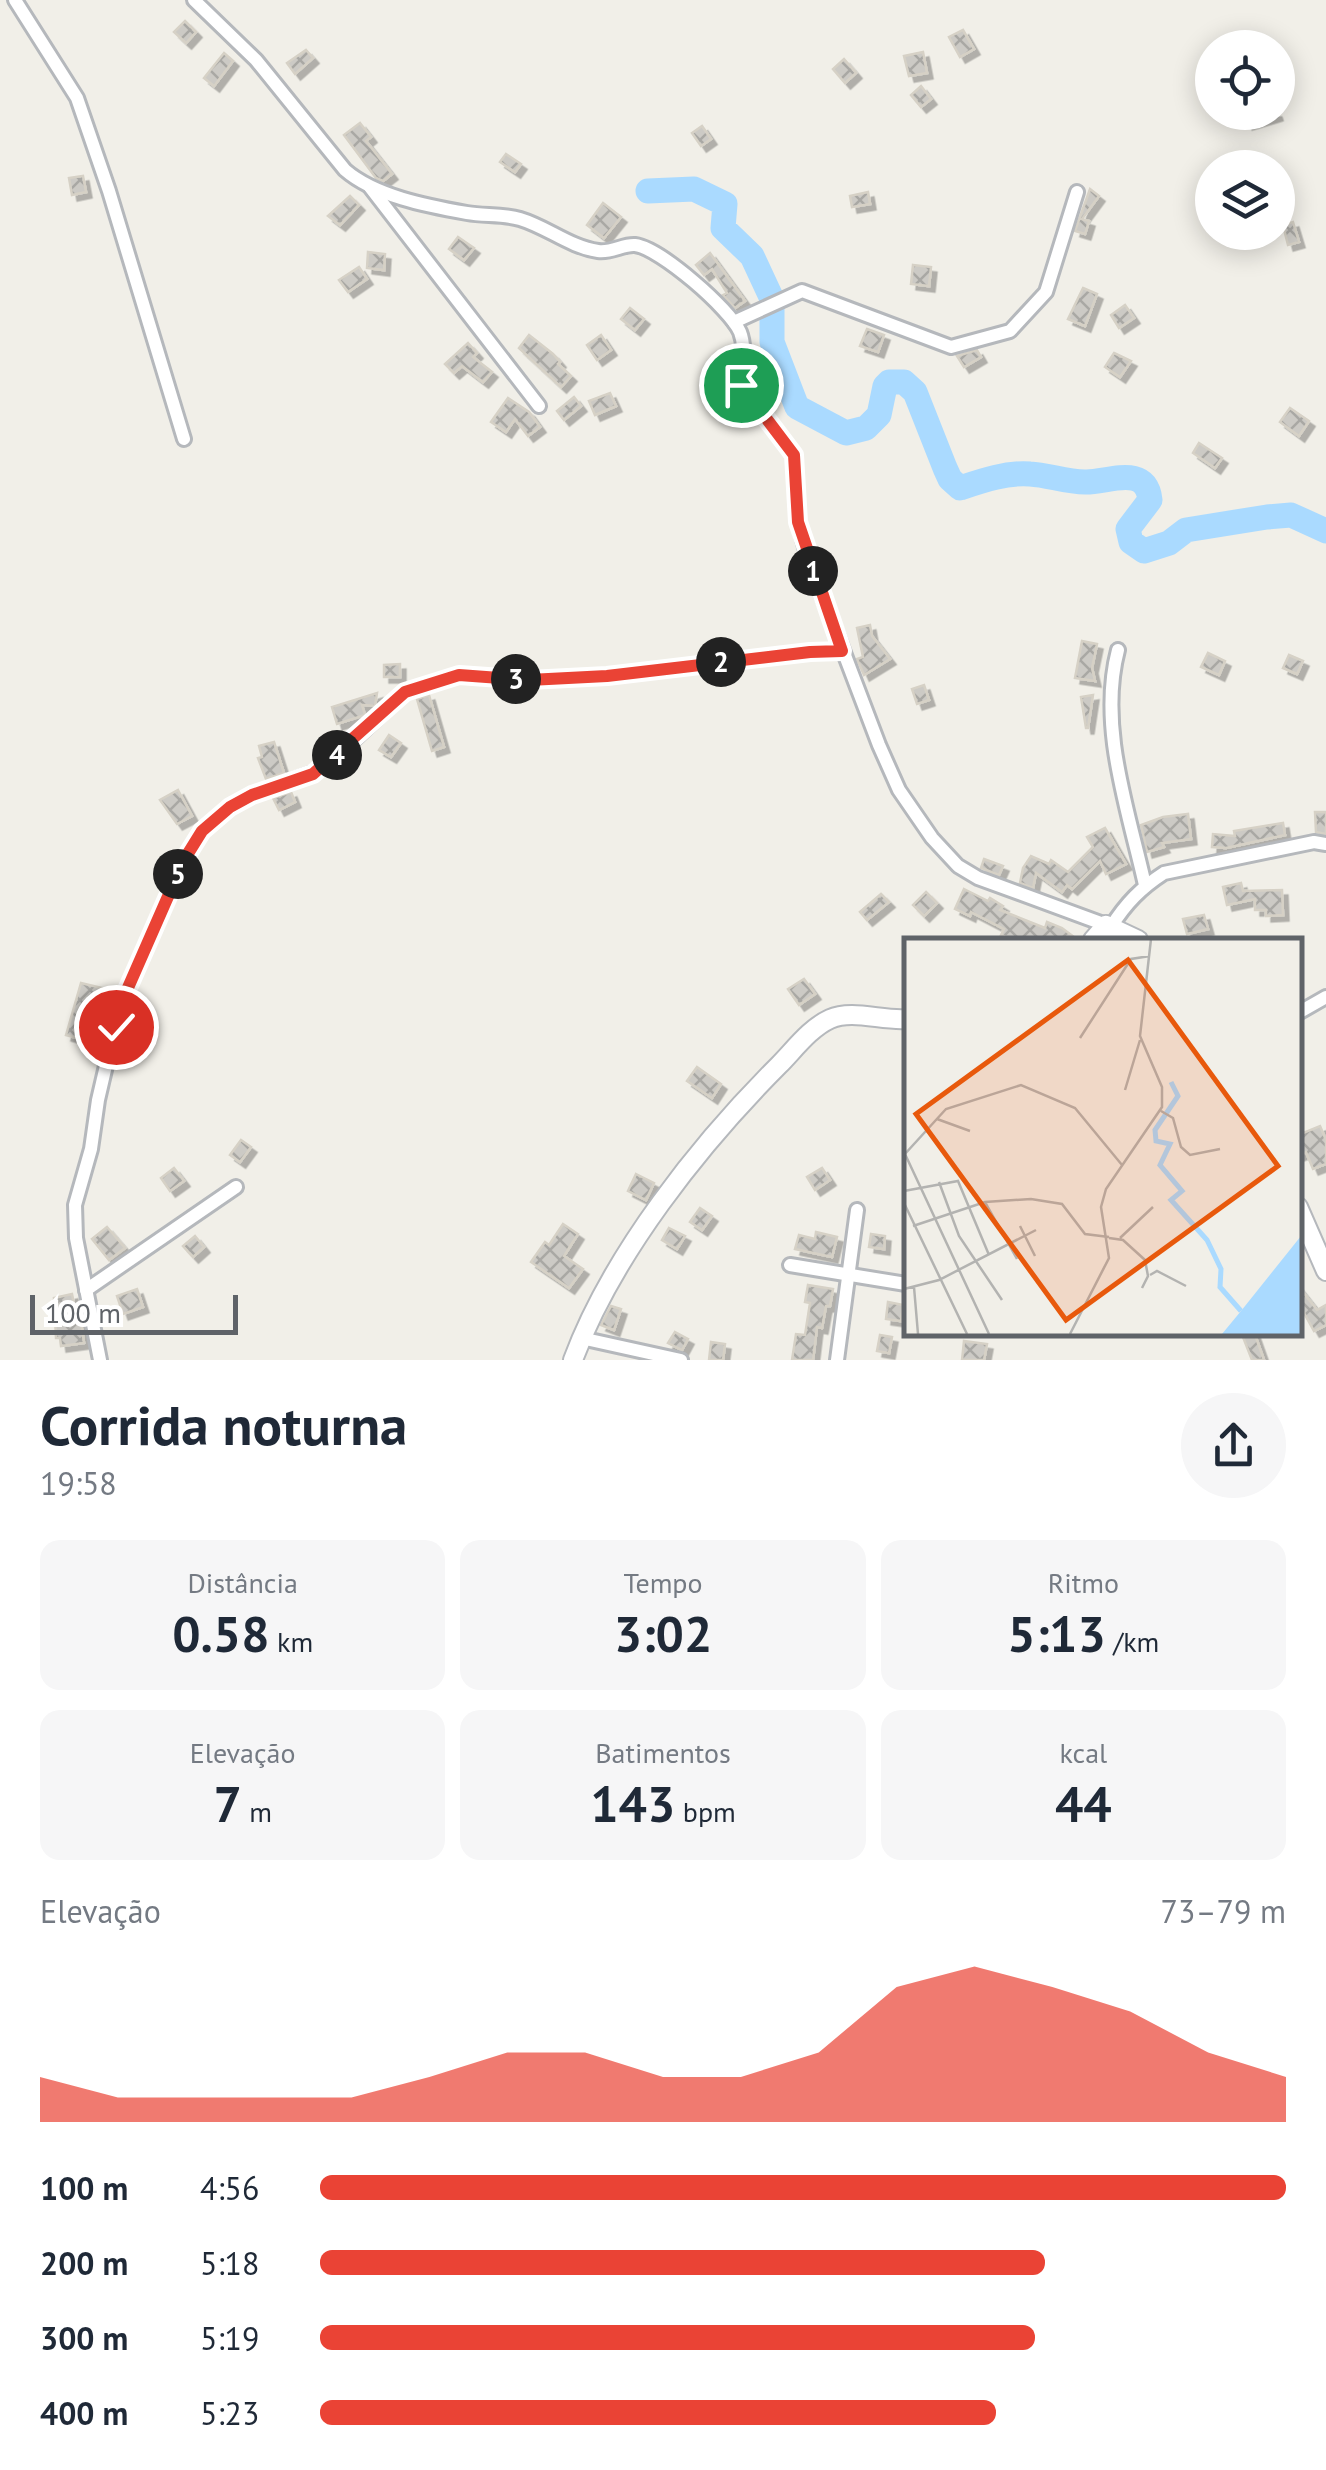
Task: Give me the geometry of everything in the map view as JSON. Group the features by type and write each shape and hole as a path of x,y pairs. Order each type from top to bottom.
{"street":[{"path":"16,0 77,98 184,439"},
{"path":"194,0 256,60 345,170 370,188 540,406"},
{"path":"370,188 468,213 517,218 598,251 637,245 650,250 723,308 734,322 744,348 741,385 794,455 798,522 842,651 900,790 932,838 958,866 978,878 1134,938"},
{"path":"734,322 802,291 951,348 1010,331 1046,292 1077,192"},
{"path":"1118,650 1110,678 1111,724 1146,884"},
{"path":"100,1360 74,1220 98,1100 127,990 184,860 202,831 230,807 252,795 313,774 405,692 459,675 529,680 607,676 842,651"},
{"path":"1094,938 1146,884 1164,873 1314,842 1326,844"},
{"path":"1301,1011 1326,996"},
{"path":"573,1360 614,1272 711,1137 811,1032 835,1017 904,1019"},
{"path":"86,1290 236,1187"},
{"path":"837,1360 857,1210"},
{"path":"1301,1213 1325,1268"},
{"path":"790,1265 904,1284"},
{"path":"582,1338 682,1360"}],"building":[{"path":"185,21 196,32 186,43 174,32"},
{"path":"963,30 974,49 960,57 949,37"},
{"path":"306,50 313,58 295,74 287,63"},
{"path":"923,52 927,73 909,76 904,56"},
{"path":"224,53 233,61 214,86 204,78"},
{"path":"844,59 856,73 845,83 833,69"},
{"path":"921,86 931,99 921,107 911,95"},
{"path":"360,123 371,137 366,141 392,174 383,181 376,178 344,135"},
{"path":"702,126 711,139 701,146 692,133"},
{"path":"506,154 521,164 515,172 500,162"},
{"path":"83,176 86,192 72,195 69,178"},
{"path":"1090,189 1099,196 1082,219 1089,221 1085,234 1075,231"},
{"path":"868,192 870,204 852,207 850,196"},
{"path":"350,196 359,205 340,225 328,216"},
{"path":"603,203 621,217 604,238 587,225"},
{"path":"458,237 474,248 464,260 449,249"},
{"path":"368,252 385,254 384,270 367,268"},
{"path":"710,253 745,301 735,308 723,295 727,293 712,269 704,275 696,265"},
{"path":"913,265 931,267 929,286 911,284"},
{"path":"359,267 367,279 348,292 339,280"},
{"path":"1083,288 1097,294 1085,326 1068,319"},
{"path":"1125,305 1134,318 1119,328 1111,315"},
{"path":"630,308 644,319 635,330 621,319"},
{"path":"867,329 884,335 878,352 860,346"},
{"path":"529,335 553,354 571,376 561,387 519,348"},
{"path":"601,335 611,350 597,360 587,345"},
{"path":"468,343 477,353 473,357 492,372 483,382 462,366 454,373 445,364"},
{"path":"977,350 981,357 964,367 957,356"},
{"path":"1114,353 1131,361 1120,377 1105,367"},
{"path":"610,393 616,406 595,415 589,401"},
{"path":"574,397 581,406 564,420 557,411"},
{"path":"508,398 529,412 540,427 528,436 515,419 506,432 491,422"},
{"path":"1290,408 1309,421 1299,436 1280,422"},
{"path":"1199,443 1222,458 1215,468 1193,453"},
{"path":"870,625 872,636 890,659 864,675 857,659 863,657 857,628"},
{"path":"1082,641 1097,644 1092,668 1095,681 1075,678"},
{"path":"1208,653 1225,661 1219,675 1201,667"},
{"path":"1289,655 1303,661 1297,674 1283,668"},
{"path":"400,664 400,677 384,677 384,665"},
{"path":"924,685 929,700 917,704 912,689"},
{"path":"377,693 375,706 362,705 365,715 337,724 332,707"},
{"path":"429,695 444,747 432,751 417,699"},
{"path":"1093,695 1088,728 1086,728 1081,697"},
{"path":"389,735 401,743 391,757 379,750"},
{"path":"274,742 284,773 266,779 258,758 262,757 259,746"},
{"path":"178,790 192,816 177,824 160,800"},
{"path":"291,792 295,802 279,810 273,798"},
{"path":"1315,812 1326,812 1326,834 1316,832"},
{"path":"1188,814 1191,839 1162,843 1164,847 1147,852 1141,825"},
{"path":"1283,823 1285,835 1226,848 1212,847 1213,834 1235,836 1234,831"},
{"path":"1105,828 1126,864 1106,874 1100,861 1072,889 1067,885 1062,892 1036,873 1033,888 1020,883 1031,856 1049,864 1051,860 1068,872 1093,847 1087,837"},
{"path":"984,859 1003,866 999,875 981,868"},
{"path":"1241,883 1243,891 1282,890 1283,915 1266,916 1266,910 1255,910 1255,899 1227,905 1223,887"},
{"path":"964,889 988,901 990,898 1003,906 1000,910 1045,928 1047,922 1075,938 1009,938 1001,935 1004,929 971,912 970,916 955,909"},
{"path":"926,892 937,903 924,916 913,905"},
{"path":"881,894 889,902 867,920 860,912"},
{"path":"1204,915 1208,929 1187,934 1183,919"},
{"path":"804,979 815,994 799,1005 788,989"},
{"path":"81,983 110,990 96,1043 66,1035"},
{"path":"697,1067 721,1084 712,1098 687,1081"},
{"path":"1320,1126 1326,1140 1326,1164 1313,1169 1306,1152 1301,1154 1301,1134"},
{"path":"241,1140 251,1147 240,1162 230,1155"},
{"path":"174,1168 184,1181 170,1191 161,1178"},
{"path":"822,1168 830,1180 815,1190 807,1177"},
{"path":"636,1174 654,1183 646,1200 628,1191"},
{"path":"700,1208 712,1216 702,1230 690,1222"},
{"path":"563,1224 578,1234 564,1256 583,1269 569,1288 531,1262"},
{"path":"107,1227 125,1248 109,1260 92,1239"},
{"path":"669,1228 685,1236 677,1249 662,1240"},
{"path":"816,1232 837,1237 832,1257 795,1249 799,1235 815,1239"},
{"path":"871,1234 885,1236 884,1249 869,1247"},
{"path":"195,1236 204,1247 193,1257 183,1246"},
{"path":"808,1285 833,1289 830,1306 826,1306 822,1328 817,1327 813,1360 792,1360 796,1334 805,1335 810,1303 805,1302"},
{"path":"137,1289 143,1307 123,1314 117,1296"},
{"path":"1301,1290 1317,1310 1326,1305 1326,1325 1314,1331 1301,1307"},
{"path":"72,1294 75,1309 79,1308 84,1343 61,1346 60,1338 56,1338 54,1298"},
{"path":"888,1302 903,1305 901,1321 886,1319"},
{"path":"611,1306 621,1309 614,1330 601,1325"},
{"path":"675,1332 688,1339 682,1350 668,1343"},
{"path":"880,1335 892,1337 889,1353 877,1351"},
{"path":"1242,1335 1255,1335 1264,1360 1252,1360"},
{"path":"964,1341 987,1344 984,1360 962,1360"},
{"path":"711,1342 725,1344 723,1360 709,1360"}],"waterway":[{"path":"648,191 694,189 725,204 723,228 752,256 772,299 772,342 797,407 846,433 866,428 879,415 889,382 904,382 915,392 950,479 960,488 1021,474 1085,482 1133,478 1147,489 1150,500 1128,529 1131,542 1144,551 1169,543 1186,530 1267,517 1291,515 1326,531"}],"route":[{"path":"116,1027 127,990 184,860 202,831 230,807 252,795 313,774 405,692 459,675 529,680 607,676 842,651 798,522 794,455 741,385"}]}
